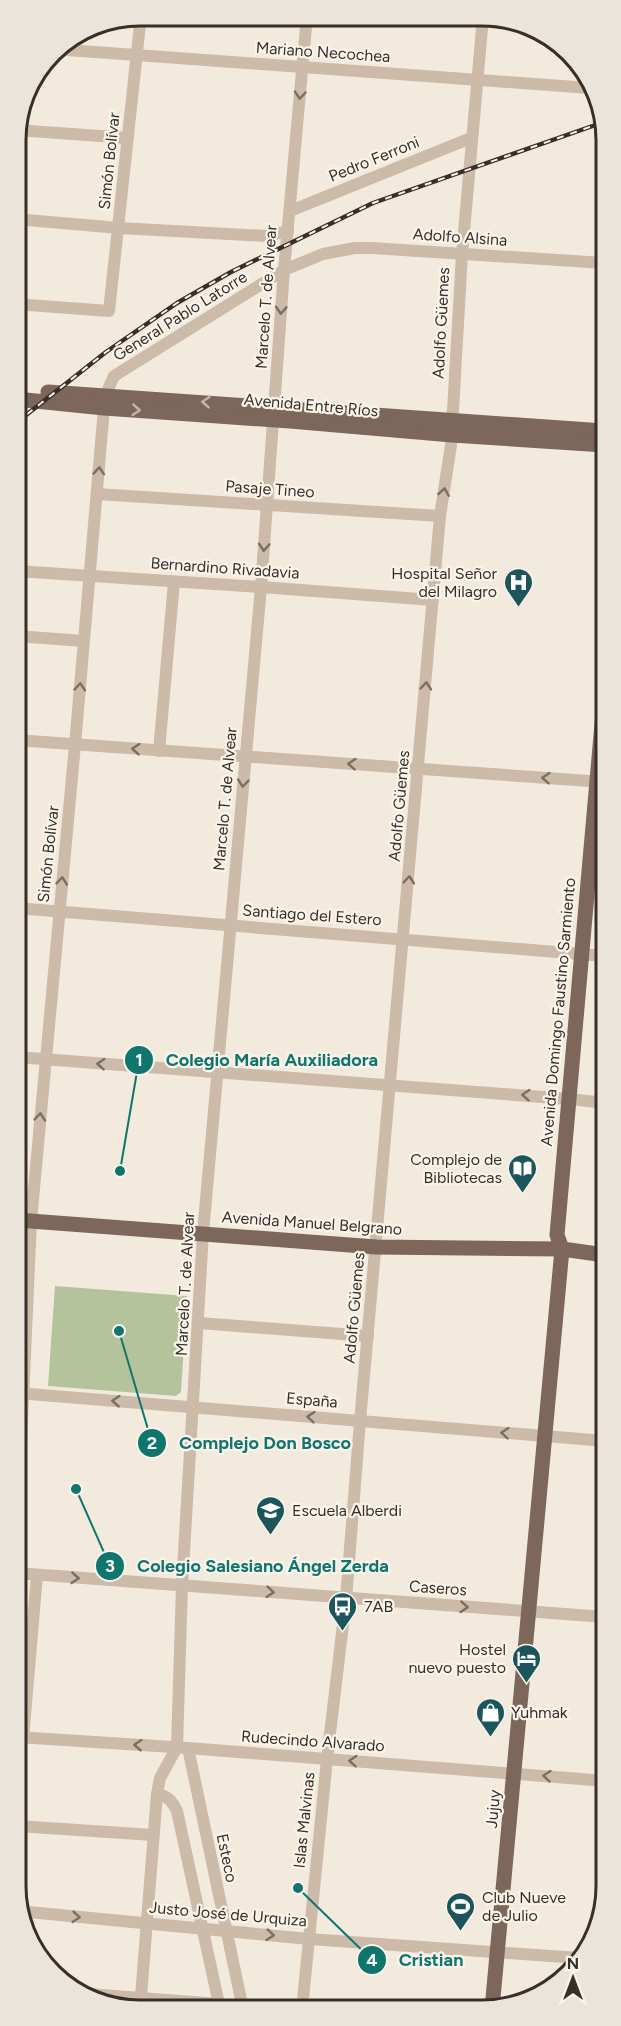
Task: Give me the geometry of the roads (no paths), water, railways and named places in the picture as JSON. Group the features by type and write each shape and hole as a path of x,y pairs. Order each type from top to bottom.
{"main road":[{"name":"Avenida Entre Ríos","path":"26,393 104,402 274,413 453,419 596,430"},
{"name":"Avenida Entre Ríos","path":"26,396 32,395"},
{"name":"Avenida Entre Ríos","path":"274,413 452,435 596,444"},
{"name":"Avenida Domingo Faustino Sarmiento","path":"530,1611 562,1250 557,1235 580,954 596,826"},
{"name":"Avenida Manuel Belgrano","path":"26,1220 376,1247 562,1250 595,1254"},
{"name":"Jujuy","path":"493,1999 530,1611"}],"street":[{"name":"Simón Bolívar","path":"26,305 109,311 140,26"},
{"name":"Marcelo T. de Alvear","path":"182,1748 182,1586 203,1233 261,586 284,270 306,26"},
{"name":"Adolfo Güemes","path":"346,1599 440,516 452,435 462,254 482,26"},
{"name":"Mariano Necochea","path":"69,50 583,88"},
{"path":"26,131 128,138"},
{"name":"Pedro Ferroni","path":"290,211 471,138"},
{"path":"26,220 119,228 267,236 288,231"},
{"name":"Adolfo Alsina","path":"314,256 363,248 596,262"},
{"name":"General Pablo Latorre","path":"104,402 114,375 284,270 314,256"},
{"name":"Simón Bolívar","path":"26,1205 45,1060 104,402"},
{"name":"Pasaje Tineo","path":"97,494 440,516"},
{"name":"Bernardino Rivadavia","path":"26,572 261,586 433,600"},
{"path":"159,751 174,582"},
{"path":"26,637 84,641"},
{"path":"26,741 596,782"},
{"name":"Santiago del Estero","path":"26,909 596,955"},
{"path":"26,1059 595,1102"},
{"path":"199,1323 368,1336"},
{"name":"España","path":"26,1394 595,1440"},
{"name":"Caseros","path":"26,1574 595,1616"},
{"path":"26,1680 37,1575"},
{"name":"Islas Malvinas","path":"303,2000 346,1599"},
{"name":"Rudecindo Alvarado","path":"26,1737 595,1780"},
{"path":"141,2000 157,1794 160,1778 182,1748"},
{"name":"Esteco","path":"182,1748 241,2000"},
{"path":"157,1794 164,1795 172,1801 177,1811 219,2000"},
{"path":"26,1827 153,1835"},
{"name":"Justo José de Urquiza","path":"29,1912 309,1939 543,1955"}],"railway":[{"path":"26,415 106,352 177,303 231,272 373,203 595,125"}],"place":[{"name":"Hospital Señor del Milagro","path":"518,608"},
{"name":"Colegio María Auxiliadora","path":"120,1171"},
{"name":"Complejo de Bibliotecas","path":"523,1194"},
{"name":"Complejo Don Bosco","path":"119,1331"},
{"name":"Colegio Salesiano Ángel Zerda","path":"76,1489"},
{"name":"Escuela Alberdi","path":"271,1536"},
{"name":"7AB","path":"343,1632"},
{"name":"Hostel nuevo puesto","path":"527,1684"},
{"name":"Yuhmak","path":"490,1738"},
{"name":"Cristian","path":"298,1888"},
{"name":"Club Nueve de Julio","path":"461,1932"}]}
